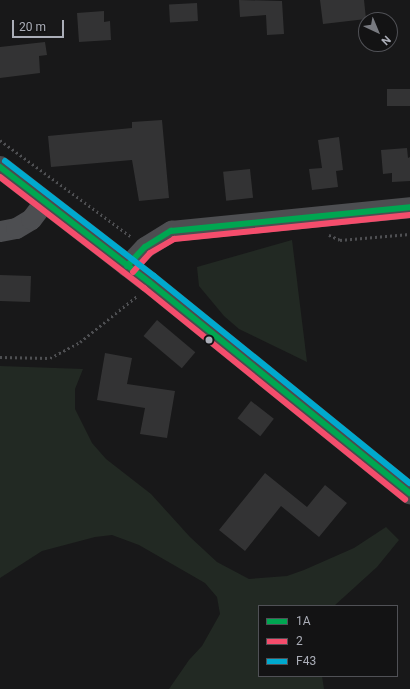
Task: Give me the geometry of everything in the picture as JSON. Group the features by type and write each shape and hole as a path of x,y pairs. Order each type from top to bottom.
{"main road":[{"path":"0,167 149,282 410,493"}],"street":[{"path":"0,231 16,228 30,219 44,202"},
{"path":"127,266 145,248 171,231 410,207"}],"path":[{"path":"0,357 50,358 80,342 107,323 149,282"}],"shaded area":[{"path":"292,240 307,362 239,329 224,316 199,286 197,267"},
{"path":"0,366 83,369 75,389 75,409 92,443 106,459 151,494 190,537 217,562 249,579 287,576 304,570 354,548 386,527 399,540 377,567 335,605 258,605 258,677 322,677 324,689 169,689 189,660 202,646 220,614 217,597 205,583 139,545 112,535 95,537 42,551 0,578"}],"building":[{"path":"239,0 282,1 284,34 267,35 266,15 240,17"},
{"path":"320,0 364,0 365,12 358,12 358,20 323,24"},
{"path":"197,3 198,21 170,22 169,4"},
{"path":"104,11 104,22 110,21 111,40 79,42 77,13"},
{"path":"45,42 47,55 39,56 40,73 0,78 0,47"},
{"path":"387,89 410,89 410,106 387,106"},
{"path":"162,120 169,198 139,201 132,160 51,167 48,136 132,128 132,122"},
{"path":"339,137 343,170 336,171 338,187 312,190 309,169 322,168 318,140"},
{"path":"407,148 408,158 410,157 410,181 392,182 392,173 383,174 381,150"},
{"path":"250,169 253,198 226,201 223,172"},
{"path":"0,275 31,276 30,302 0,301"},
{"path":"157,320 195,352 182,368 144,336"},
{"path":"105,353 132,358 127,384 175,391 167,438 140,434 145,408 97,400"},
{"path":"251,401 274,419 260,436 237,418"},
{"path":"265,473 307,507 325,485 347,503 319,537 281,506 245,551 219,530"}],"transit line":[{"name":"F43","path":"5,161 154,276 410,483"},
{"name":"1A","path":"0,167 149,282 410,493"},
{"name":"2","path":"0,177 144,288 405,499"},
{"name":"1A","path":"127,266 145,247 171,231 410,207"},
{"name":"2","path":"133,272 150,253 174,239 410,215"}]}
